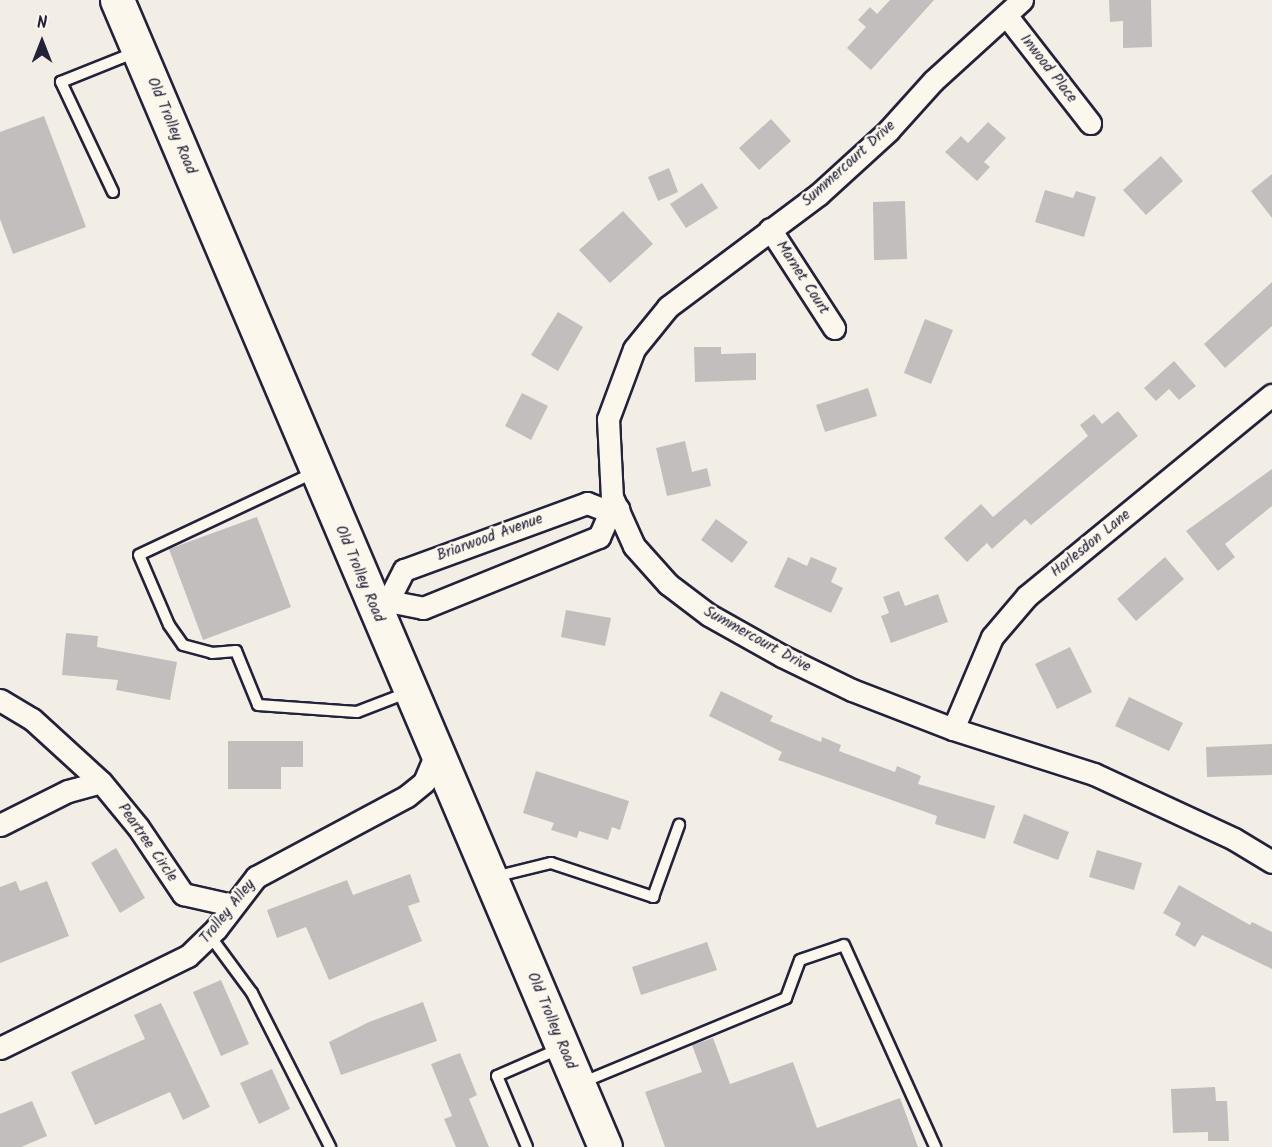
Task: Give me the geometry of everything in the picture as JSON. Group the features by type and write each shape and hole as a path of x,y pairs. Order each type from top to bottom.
{"main road":[{"name":"Old Trolley Road","path":"117,0 316,472 380,604 409,692 605,1147"}],"street":[{"name":"Summercourt Drive","path":"1022,0 933,81 888,131 819,194 668,308 634,349 608,419 609,473 614,511 634,546 668,584 709,615 852,690 953,729 1094,774 1234,839 1272,862"},
{"name":"Inwood Place","path":"1006,15 1090,123"},
{"name":"Marnet Court","path":"770,229 834,328"},
{"name":"Harlesdon Lane","path":"953,729 992,638 1028,596 1272,394"},
{"name":"Briarwood Avenue","path":"380,604 404,570 587,503 614,511"},
{"path":"380,604 423,608 599,537 614,511"},
{"name":"Peartree Circle","path":"0,700 32,719 101,782 138,827 183,894 232,905"},
{"name":"Trolley Alley","path":"0,1048 176,963 210,936 256,877 407,796 424,782 436,754"},
{"path":"0,825 68,791 101,782"}],"lane":[{"path":"113,192 61,82 139,51"},
{"path":"316,472 139,555 169,625 183,645 212,653 236,651 258,705 357,712 409,692"},
{"path":"491,878 551,863 653,897 679,825"},
{"path":"210,936 252,993 330,1147"},
{"path":"578,1084 786,998 800,960 844,945 935,1147"},
{"path":"527,1147 497,1076 561,1048"}],"building":[{"path":"890,0 934,0 871,70 847,48 866,27 858,20 870,7 877,14"},
{"path":"1109,0 1151,0 1152,47 1123,48 1123,21 1110,22"},
{"path":"44,116 86,227 13,254 0,219 0,132"},
{"path":"771,119 791,141 759,170 739,148"},
{"path":"988,122 1006,138 984,162 990,167 977,181 945,152 961,136 968,143"},
{"path":"1161,156 1183,181 1146,215 1123,190"},
{"path":"669,168 678,192 658,201 648,177"},
{"path":"1272,174 1272,218 1251,191"},
{"path":"702,183 718,208 686,228 670,204"},
{"path":"1045,190 1073,198 1076,191 1096,197 1084,237 1035,222"},
{"path":"905,201 907,259 874,260 873,202"},
{"path":"623,211 653,244 610,283 579,250"},
{"path":"1272,282 1272,326 1225,368 1204,344"},
{"path":"558,312 583,327 558,371 531,355"},
{"path":"925,319 953,330 931,384 904,373"},
{"path":"694,347 721,347 721,354 756,353 756,380 695,382"},
{"path":"1174,361 1196,386 1179,400 1169,389 1156,401 1144,388"},
{"path":"868,388 877,416 825,432 816,405"},
{"path":"522,393 548,406 531,440 505,426"},
{"path":"1118,411 1138,436 1031,525 1025,519 992,549 987,543 967,562 944,538 981,504 993,517 1088,436 1080,425 1094,414 1102,424"},
{"path":"685,441 692,472 707,468 711,486 667,496 656,448"},
{"path":"1272,469 1272,506 1225,544 1235,557 1218,571 1186,531"},
{"path":"257,517 291,607 203,640 169,549"},
{"path":"716,519 748,542 732,563 701,540"},
{"path":"788,557 807,566 811,557 837,568 831,582 843,588 831,613 774,587"},
{"path":"1165,557 1184,579 1136,621 1117,599"},
{"path":"899,591 905,606 938,594 948,622 891,643 881,616 889,613 883,597"},
{"path":"566,610 611,618 605,646 561,637"},
{"path":"66,633 98,636 97,647 177,662 170,700 116,690 118,680 62,675"},
{"path":"1070,647 1092,692 1057,709 1035,664"},
{"path":"721,691 773,716 770,721 821,742 822,737 841,745 839,751 895,772 897,766 921,776 918,784 995,806 985,839 935,824 937,816 778,760 782,752 709,716"},
{"path":"1129,697 1183,723 1169,751 1115,726"},
{"path":"228,741 303,741 303,767 281,767 281,789 228,789"},
{"path":"1272,744 1272,775 1207,777 1206,747"},
{"path":"536,771 629,801 620,830 612,827 608,840 579,831 577,838 551,830 554,823 523,813"},
{"path":"1024,814 1069,832 1058,860 1013,843"},
{"path":"116,848 145,898 120,913 91,863"},
{"path":"1097,850 1142,863 1134,890 1089,877"},
{"path":"410,874 420,902 408,906 422,941 329,980 306,927 277,938 267,910 347,880 353,895"},
{"path":"16,881 20,891 47,881 69,936 0,963 0,887"},
{"path":"1179,885 1250,925 1252,922 1272,932 1272,969 1202,935 1195,947 1175,935 1181,923 1163,913"},
{"path":"707,942 717,970 641,995 632,967"},
{"path":"221,980 249,1044 221,1056 193,992"},
{"path":"423,1002 437,1041 341,1075 329,1042 369,1022"},
{"path":"161,1003 210,1107 183,1120 170,1092 95,1125 71,1072 145,1039 134,1015"},
{"path":"713,1038 730,1084 793,1062 817,1128 900,1098 918,1147 665,1147 645,1092 702,1072 692,1045"},
{"path":"460,1053 477,1095 469,1099 489,1147 456,1147 444,1119 452,1116 431,1064"},
{"path":"272,1069 290,1109 259,1124 240,1083"},
{"path":"1215,1087 1216,1101 1227,1101 1229,1141 1208,1141 1208,1132 1173,1133 1171,1089"},
{"path":"32,1101 47,1136 21,1147 0,1147 0,1114"}]}
